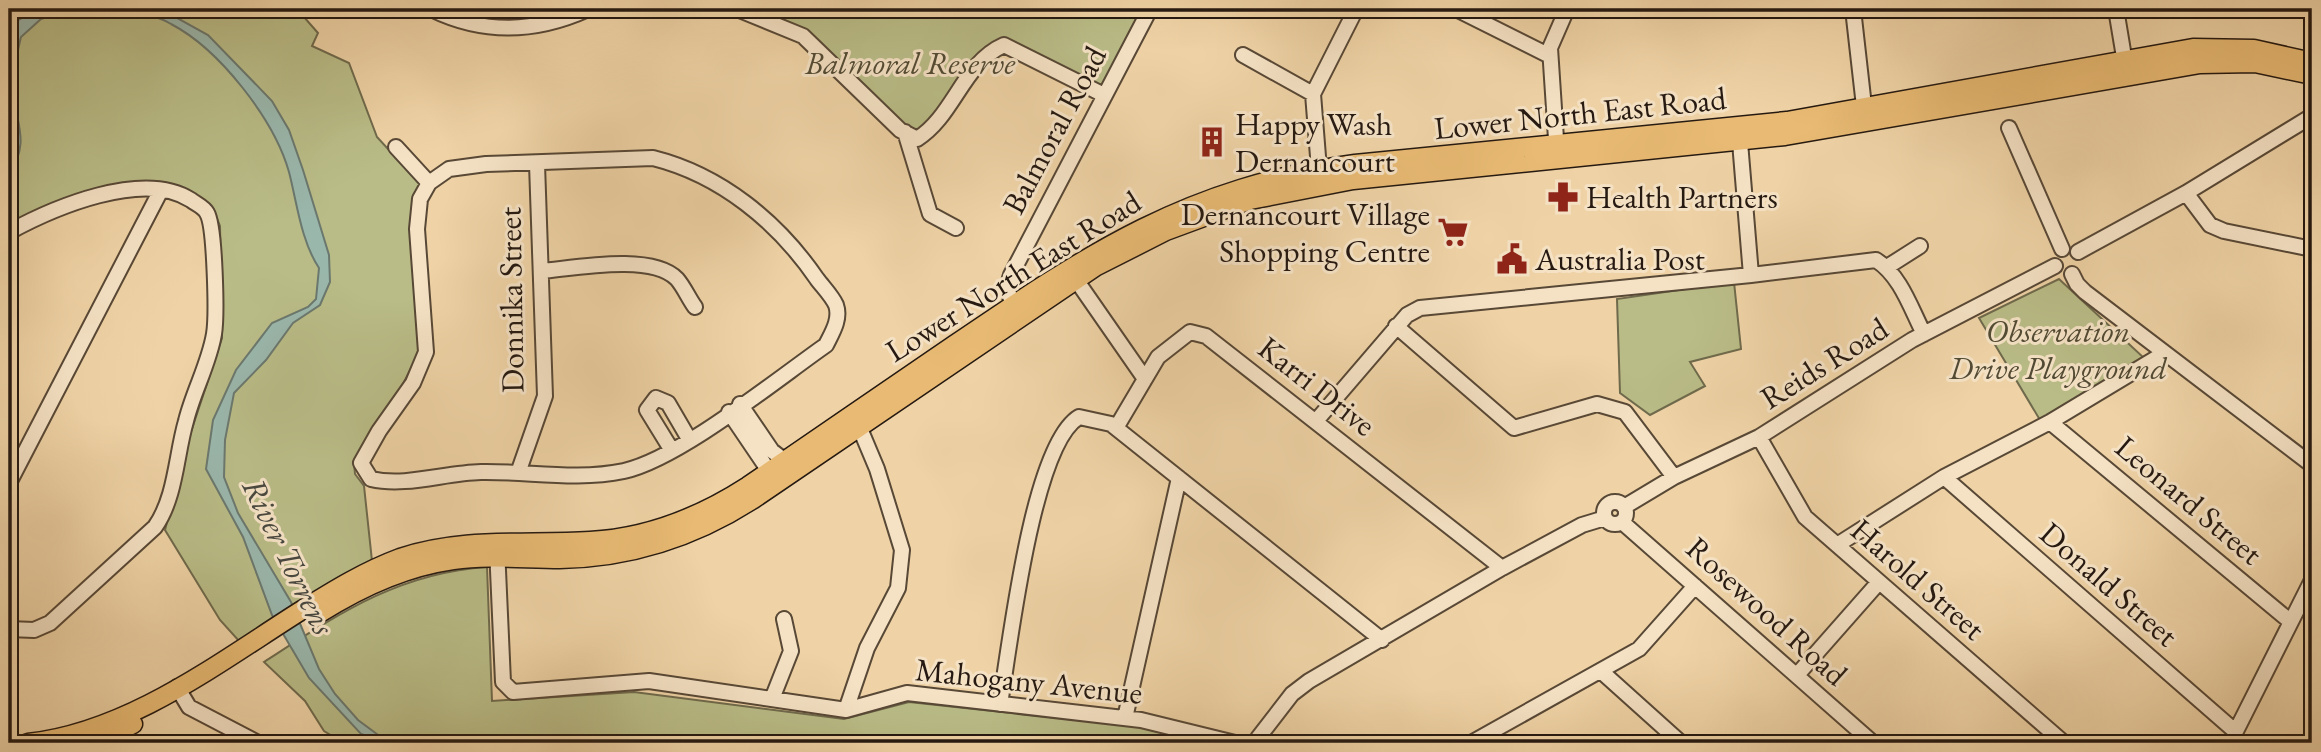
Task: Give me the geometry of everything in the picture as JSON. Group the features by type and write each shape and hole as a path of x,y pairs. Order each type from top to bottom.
{"main road":[{"name":"Lower North East Road","path":"2126,69 2180,50 2219,47 2262,50 2312,62"},
{"name":"Lower North East Road","path":"28,743 98,739 135,712 180,691 268,639 367,572 408,556 448,546 497,549 591,541 643,533 714,506 780,469 856,420 1072,274 1122,237 1188,206 1253,184 1320,169 1557,152 1739,134 1866,116 2126,69 2227,62 2269,65 2312,75"},
{"name":"Lower North East Road","path":"1072,274 1166,231 1273,194 1353,180 1557,152"}],"street":[{"path":"431,9 447,16 502,30 566,19 588,9"},
{"path":"737,9 803,36 905,132 917,139 932,130 986,53 1004,45 1104,95"},
{"name":"Balmoral Road","path":"1015,312 1007,288 1010,275 1150,9"},
{"path":"1320,169 1313,94 1356,9"},
{"path":"1456,9 1550,56"},
{"path":"1557,152 1551,40 1567,9"},
{"path":"1853,9 1866,116"},
{"path":"2116,9 2126,69"},
{"path":"1243,55 1313,94"},
{"path":"2078,252 2186,192 2312,116"},
{"path":"2009,128 2062,249"},
{"path":"905,132 930,214 956,228"},
{"path":"1739,134 1751,275"},
{"path":"396,147 429,183"},
{"path":"653,158 679,164 740,198 801,255 836,306 836,323 826,345 689,439 651,461 623,471 566,476 442,474 390,483 370,479 361,463 379,431 414,383 426,352 417,229 420,199 429,183 449,169 486,164 537,164 653,158"},
{"name":"Donnika Street","path":"518,474 545,396 537,164"},
{"path":"9,232 44,213 130,189 161,190 183,195 206,211 213,227 214,305 214,335 186,420 165,513 155,527 50,623 34,630 9,629"},
{"path":"9,483 161,190"},
{"path":"2186,192 2210,225 2224,231 2312,249"},
{"path":"1887,267 1920,247"},
{"path":"2072,274 2062,273 2055,266 2055,256 2068,247 2078,252"},
{"path":"2072,274 2080,266 2078,252"},
{"path":"1316,421 1407,314 1420,308 1876,260 1887,267 1924,334"},
{"path":"542,271 627,264 652,267 676,278 695,307"},
{"name":"Reids Road","path":"1623,514 1674,477 1759,437 1924,334 2055,266"},
{"path":"1072,274 1145,379"},
{"path":"2072,274 2084,292 2312,465"},
{"path":"1396,326 1514,428 1597,404 1628,413 1674,477"},
{"name":"Karri Drive","path":"1114,426 1158,357 1190,332 1206,336 1503,568"},
{"path":"1837,545 1944,477 2050,422 2163,354"},
{"path":"671,449 647,410 656,398 668,403 689,439"},
{"path":"735,408 780,469"},
{"path":"1000,704 1037,501 1045,471 1072,421 1079,417 1114,426 1382,640"},
{"path":"846,710 867,648 898,588 902,550 856,420"},
{"name":"Leonard Street","path":"2050,422 2291,622"},
{"name":"Harold Street","path":"1759,437 1805,517 2064,743"},
{"name":"Donald Street","path":"1944,477 2233,738"},
{"path":"1125,718 1179,478"},
{"path":"1256,741 1292,694 1309,681 1582,525 1605,518 1612,524 1623,514"},
{"name":"Rosewood Road","path":"1623,514 1695,586 1873,743"},
{"name":"Mahogany Avenue","path":"497,549 503,682 513,692 649,681 846,710 907,693 1125,718 1179,727 1235,743"},
{"path":"2233,738 2312,580"},
{"path":"1797,675 1879,582"},
{"path":"1471,743 1639,649 1695,586"},
{"path":"772,699 791,651 784,619"},
{"path":"1602,672 1681,743"},
{"path":"180,691 189,707 231,737 258,743"}],"green space":[{"path":"9,9 297,9 318,33 312,46 349,63 377,137 420,184 414,199 420,351 354,463 355,474 364,486 372,561 239,641 220,620 165,530 189,438 222,338 220,226 205,202 183,189 154,184 123,186 90,193 31,214 9,225"},
{"name":"Balmoral Reserve","path":"737,9 1150,9 1104,95 1004,45 917,139 803,36"},
{"name":"Observation Drive Playground","path":"2059,279 2144,358 2040,420 1979,318"},
{"path":"1734,282 1741,349 1690,362 1705,386 1650,415 1620,393 1617,299"},
{"path":"487,567 492,701 634,692 844,719 909,702 1141,727 1203,743 344,743 324,731 305,701 264,662 343,613 396,587 455,571"}],"shaded area":[{"path":"38,9 73,9 41,19 21,37 13,92 21,143 9,176 9,25"},
{"name":"River Torrens","path":"126,9 161,9 208,35 272,101 289,130 329,255 330,282 320,305 293,323 266,360 234,393 225,440 224,477 238,513 291,602 319,669 335,694 358,720 389,743 361,734 309,678 272,615 243,537 206,469 213,420 236,370 272,323 308,307 316,299 319,268 304,234 282,151 258,108 208,50 171,24"}],"place":[{"name":"Happy Wash Dernancourt","path":"1212,142"},
{"name":"Health Partners","path":"1563,197"},
{"name":"Dernancourt Village Shopping Centre","path":"1453,232"},
{"name":"Australia Post","path":"1512,259"}]}
